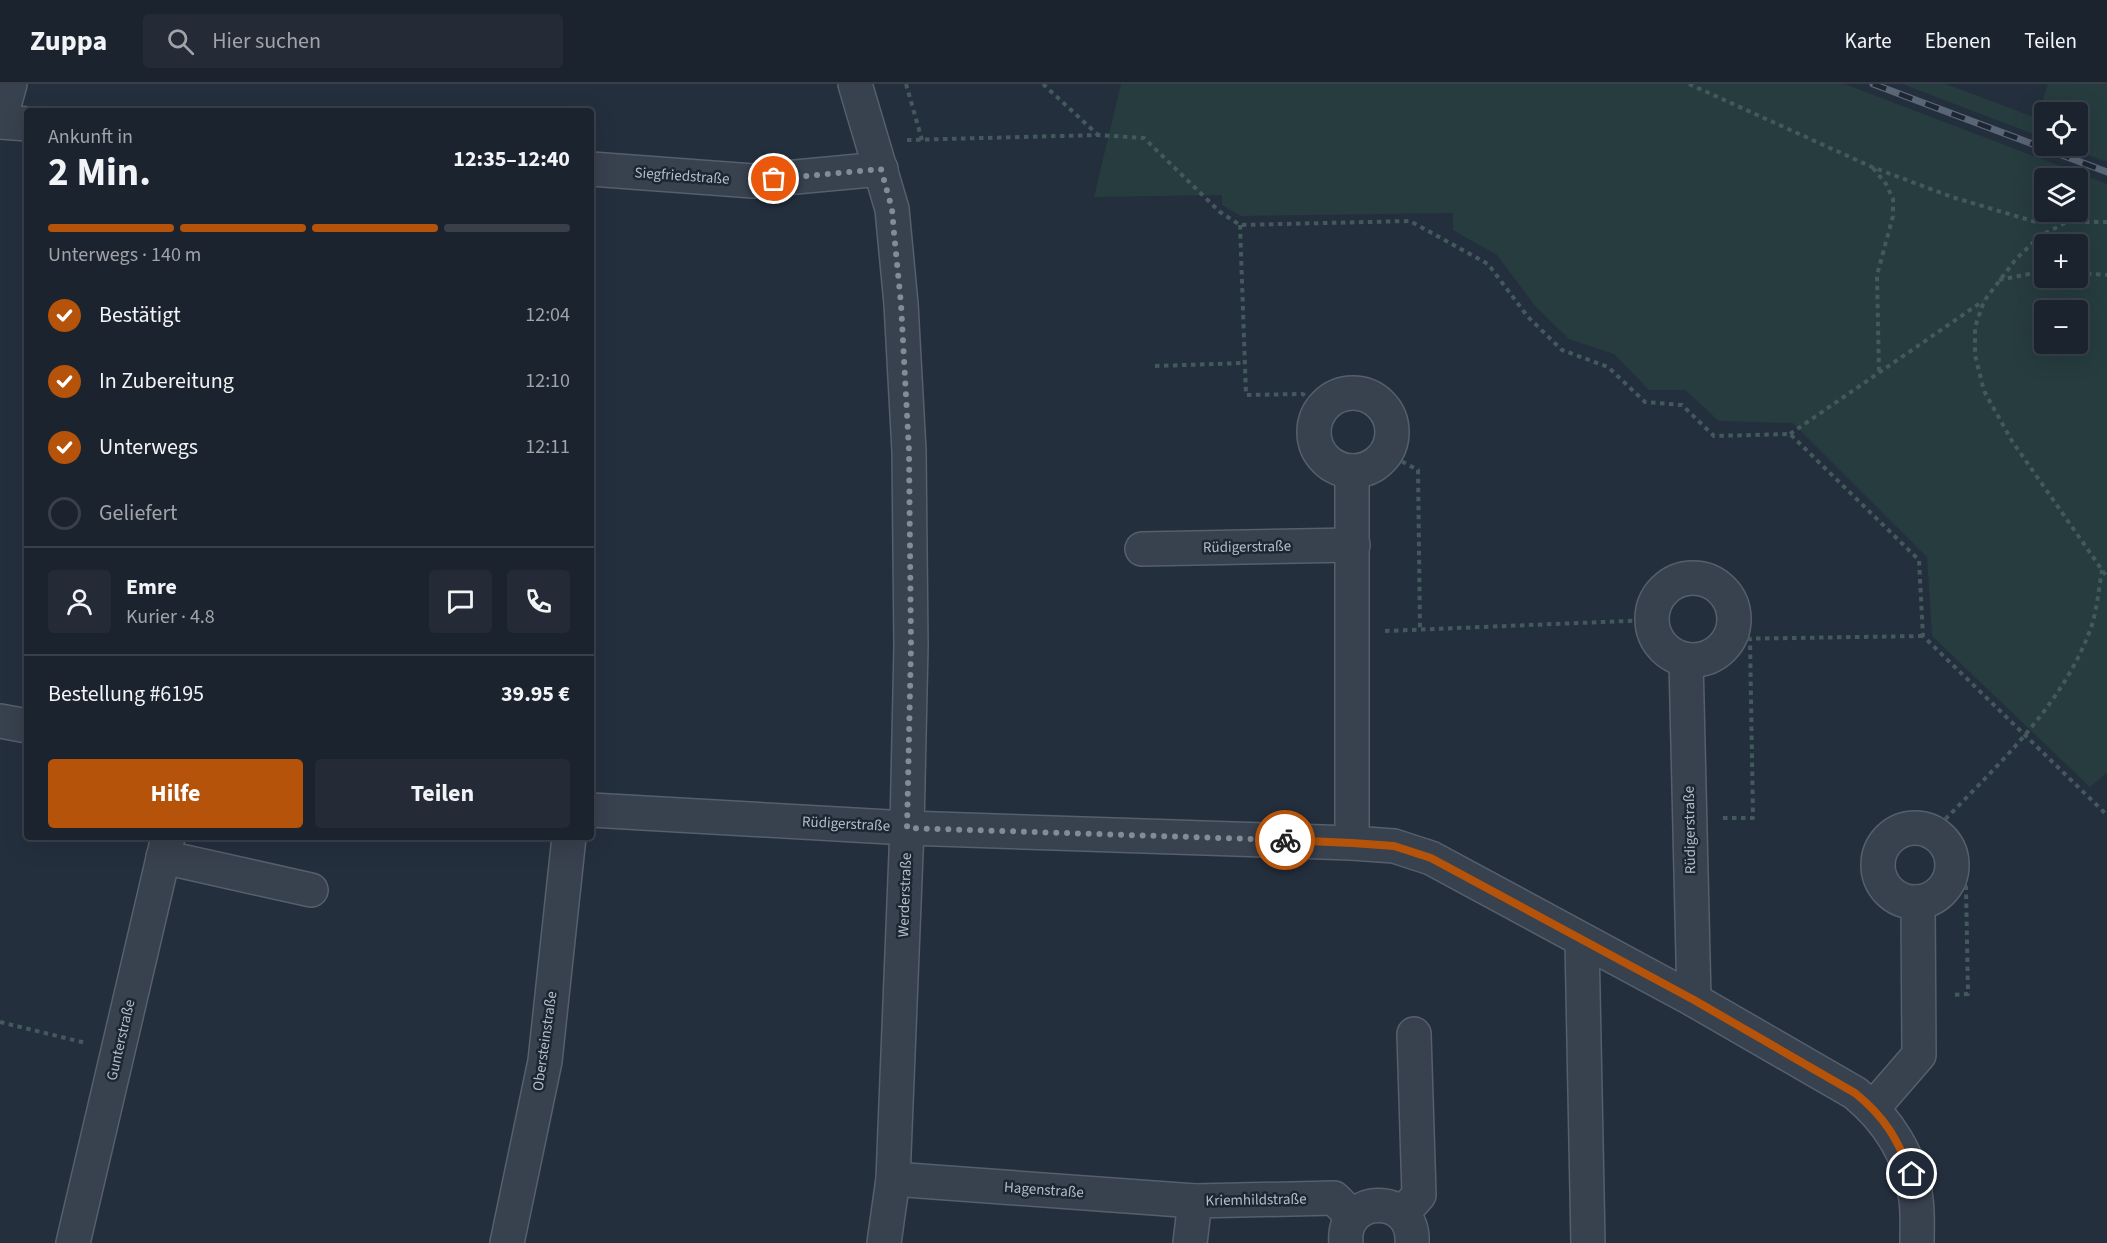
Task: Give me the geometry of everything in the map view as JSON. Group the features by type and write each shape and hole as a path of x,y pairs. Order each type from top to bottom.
{"street":[{"path":"10,84 0,121 24,124"},
{"name":"Werderstraße","path":"855,84 892,209 901,304 909,451 911,646 907,828 893,1179 884,1243"},
{"name":"Siegfriedstraße","path":"594,169 753,181 877,155"},
{"path":"1356,393 1380,404 1388,415 1392,428 1391,441 1386,453 1377,463 1365,469 1352,471 1340,469 1330,463 1316,443 1316,419 1322,409 1331,400 1344,394 1356,393"},
{"path":"1352,471 1352,843"},
{"name":"Rüdigerstraße","path":"1142,549 1353,545"},
{"path":"1696,578 1710,581 1730,601 1734,614 1733,628 1740,639 1708,657 1686,660 1670,654 1660,645 1651,621 1653,607 1660,594 1670,584 1683,579 1696,578"},
{"name":"Rüdigerstraße","path":"1686,660 1694,1000"},
{"path":"0,722 24,726"},
{"name":"Rüdigerstraße","path":"594,810 907,828 1352,843 1394,846 1431,858 1694,1000 1855,1093 1874,1108 1889,1126 1912,1174 1916,1201 1917,1243"},
{"path":"1916,828 1933,832 1947,846 1952,858 1950,876 1940,892 1930,899 1918,902 1906,900 1895,896 1880,877 1880,854 1885,843 1904,829 1916,828"},
{"name":"Obersteinstraße","path":"507,1243 544,1061 569,840"},
{"path":"166,847 311,890"},
{"name":"Gunterstraße","path":"73,1243 166,847"},
{"path":"1874,1108 1919,1055 1918,902"},
{"path":"1582,941 1588,1243"},
{"name":"Kriemhildstraße","path":"1407,1228 1419,1195 1414,1034"},
{"name":"Hagenstraße","path":"893,1179 1194,1201"},
{"name":"Kriemhildstraße","path":"1190,1243 1194,1201 1334,1198 1350,1230"},
{"name":"Kriemhildstraße","path":"1350,1230 1361,1209 1382,1204 1393,1208 1407,1228"}],"path":[{"path":"906,84 922,140"},
{"path":"1043,84 1098,135"},
{"path":"1689,84 1872,167 1952,197 2036,222 2107,222"},
{"path":"877,155 922,140 1098,135 1144,138 1220,212 1240,225 1410,221 1488,264 1528,317 1562,350 1608,367 1645,402 1683,405 1714,436 1790,434 1984,301"},
{"path":"1872,167 1886,184 1893,199 1893,216 1877,275 1879,373"},
{"path":"2065,223 2040,236 1998,280 1984,301 1975,327 1975,355 1984,391 2012,441 2107,577"},
{"path":"1240,225 1246,395 1303,394 1322,409"},
{"path":"1998,280 2034,273"},
{"path":"2088,274 2107,275"},
{"path":"1155,366 1244,363"},
{"path":"1790,434 1919,560 1923,636 2107,815"},
{"path":"1386,453 1418,470 1420,630"},
{"path":"1933,832 2024,735 2065,683 2092,624 2102,570"},
{"path":"1352,632 1651,621"},
{"path":"1690,819 1753,818 1740,639 1923,636"},
{"path":"1919,996 1968,994 1966,887 1950,876"},
{"path":"0,1022 118,1050"}],"green space":[{"path":"1121,84 1845,84 2065,168 2034,168 2034,222 2088,222 2088,177 2107,184 2107,773 2090,787 1932,636 1927,557 1793,423 1719,421 1685,390 1649,390 1614,354 1569,339 1536,307 1497,255 1453,230 1453,213 1241,216 1222,205 1222,195 1094,197"},
{"path":"1902,84 1946,84 2034,117 2034,134"},
{"path":"2048,84 2107,84 2107,162 2088,155 2088,102 2042,102"}],"railway":[{"path":"1873,84 2107,172"}],"way so far":[{"path":"774,179 881,169 892,209 901,304 909,451 911,646 907,828 1285,840"}],"route":[{"path":"1285,840 1394,846 1431,858 1694,1000 1855,1093 1874,1108 1889,1126 1912,1174"}]}
